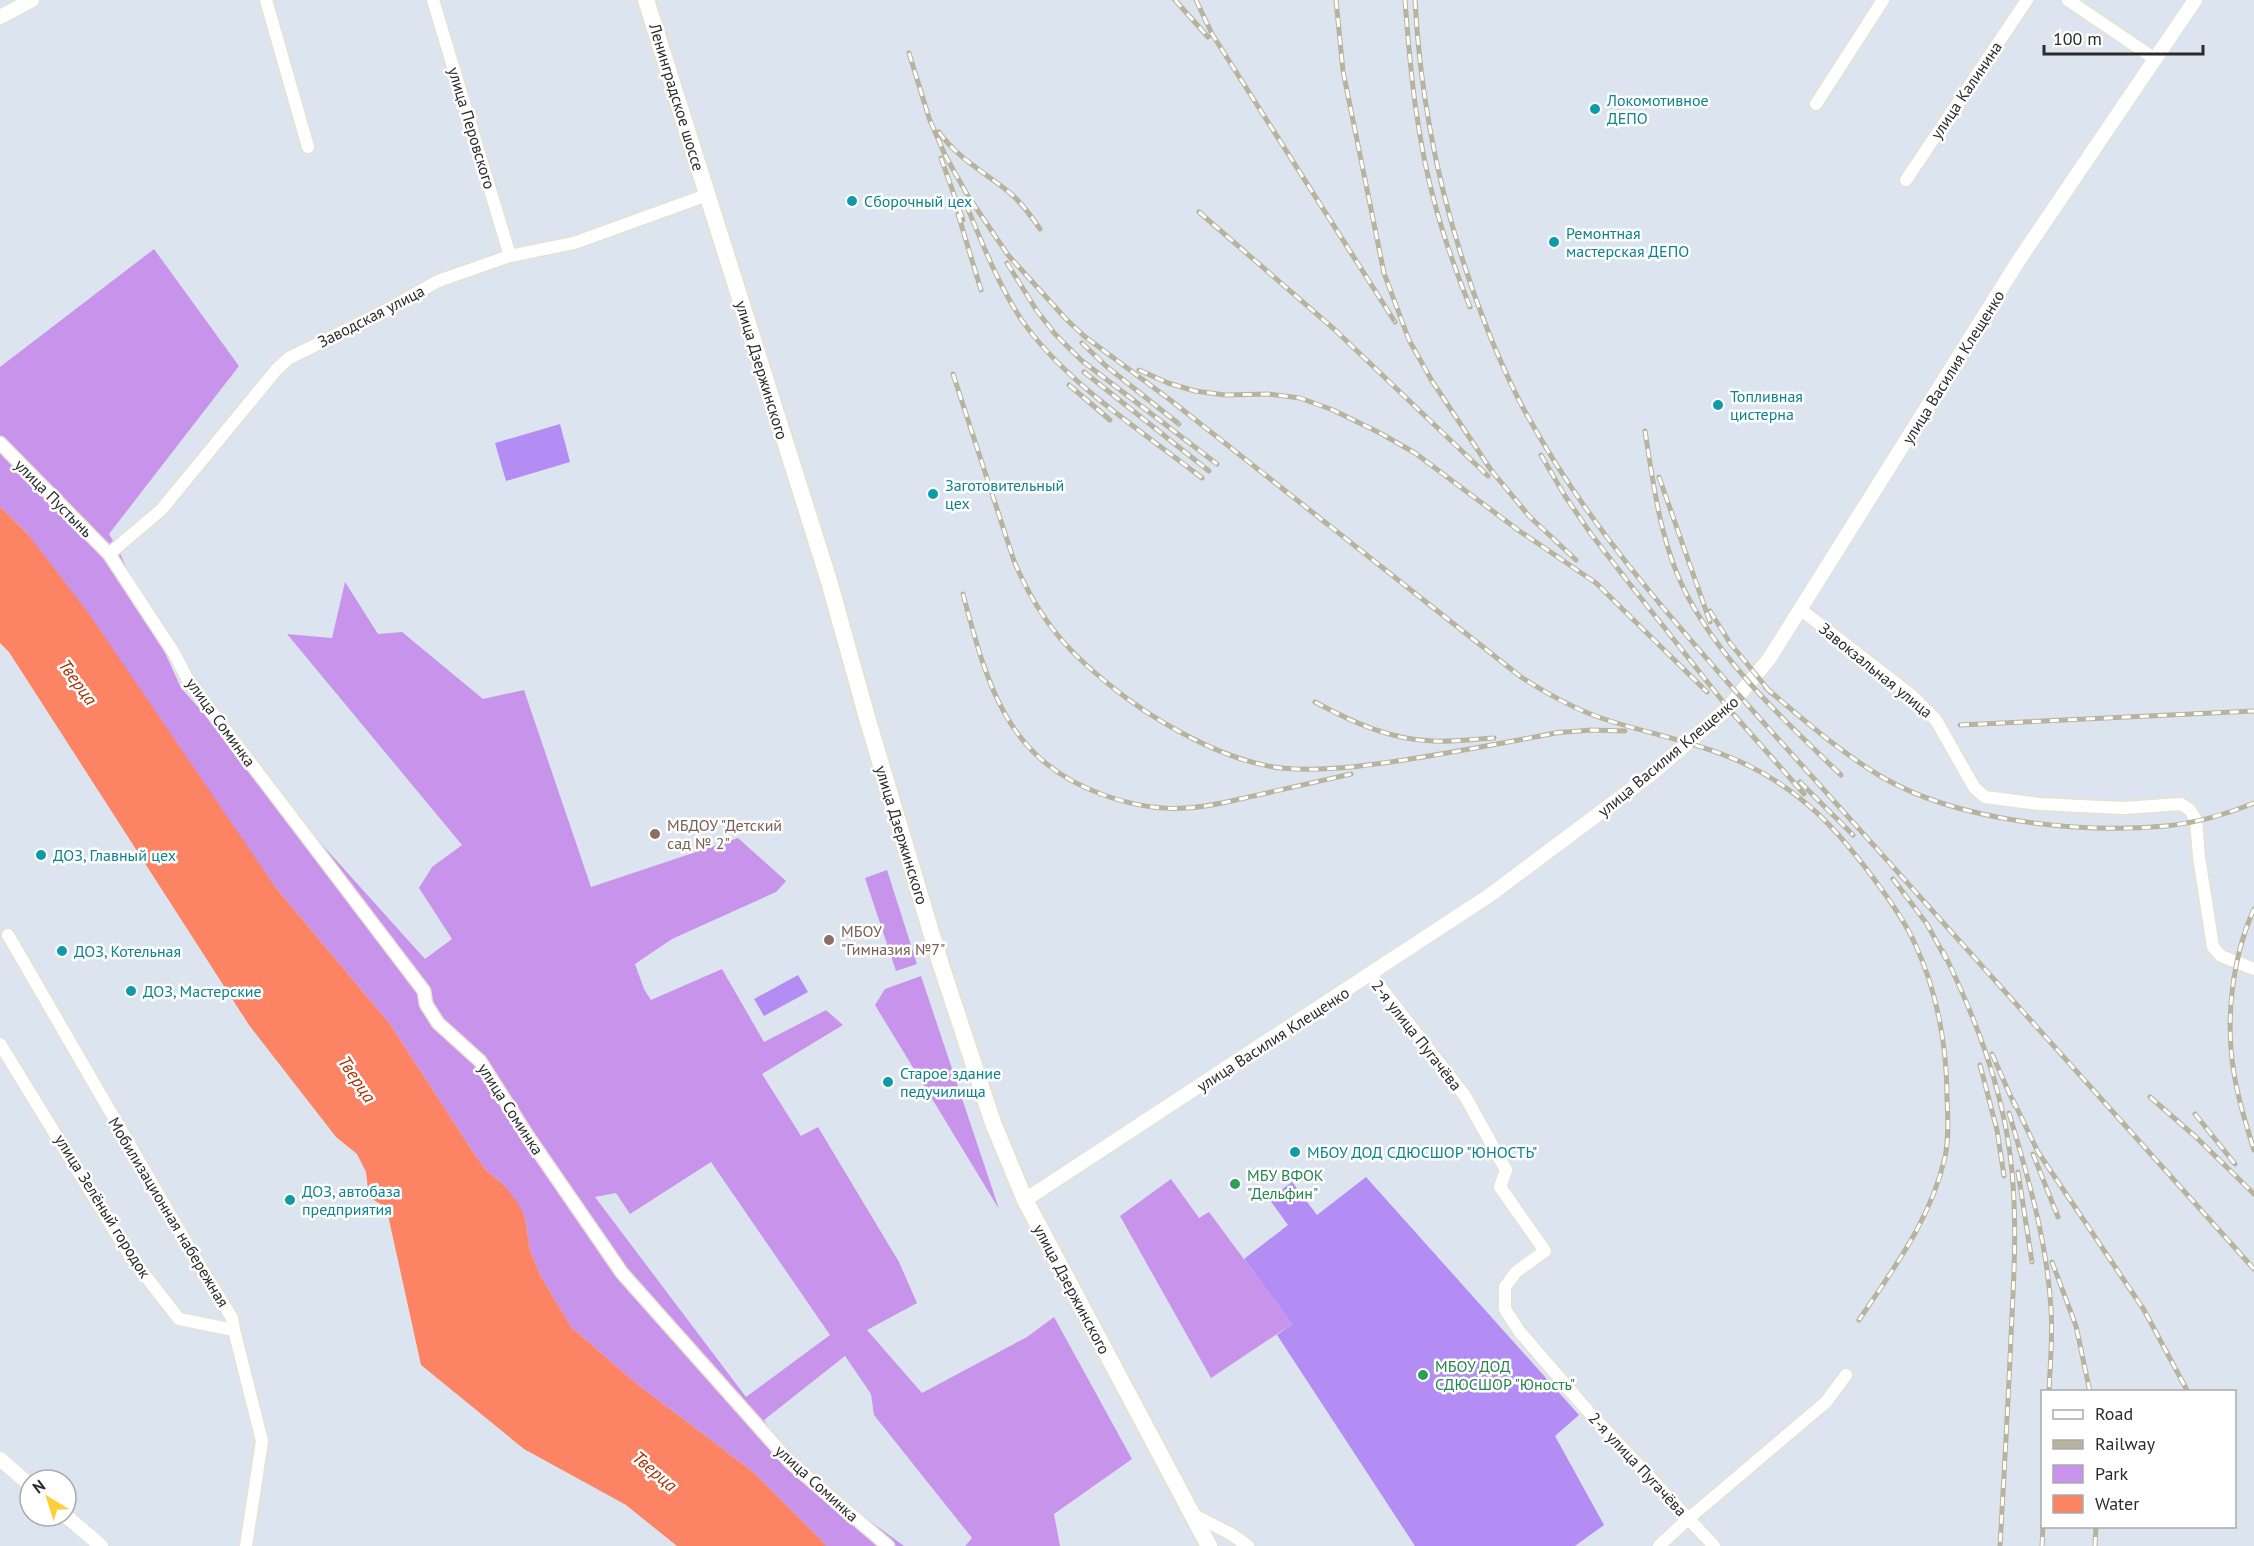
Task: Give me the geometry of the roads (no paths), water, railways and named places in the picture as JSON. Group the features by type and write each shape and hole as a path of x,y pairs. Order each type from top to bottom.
{"main road":[{"name":"Ленинградское шоссе","path":"646,0 707,195"},
{"name":"улица Дзержинского","path":"707,195 829,581 940,962 993,1123 1025,1200 1209,1546"}],"street":[{"path":"0,17 31,0"},
{"path":"266,0 308,147"},
{"name":"улица Перовского","path":"433,0 510,256"},
{"path":"1816,104 1883,0"},
{"name":"улица Калинина","path":"1906,180 2026,0"},
{"path":"2068,0 2155,59"},
{"name":"улица Василия Клещенко","path":"1025,1200 1490,895 1649,776 1732,704 1769,659 2019,260 2195,0"},
{"name":"Заводская улица","path":"109,554 161,510 289,358 385,311 438,281 510,256 574,243 707,195"},
{"name":"улица Пустынь","path":"0,442 109,554"},
{"name":"улица Соминка","path":"109,554 174,653 189,681 424,991 426,1004 438,1023 480,1061 527,1135 622,1273 790,1462 888,1546"},
{"name":"Завокзальная улица","path":"1800,609 1911,695 1936,720 1974,787 1985,796 2039,804 2123,808 2181,804 2190,810 2196,820 2213,947 2221,956 2254,969"},
{"name":"Мобилизационная набережная","path":"8,935 232,1318 262,1441 246,1546"},
{"name":"2-я улица Пугачёва","path":"1371,975 1465,1096 1506,1170 1500,1187 1545,1251 1516,1272 1505,1287 1505,1309 1519,1331 1587,1410 1714,1546"},
{"name":"улица Зелёный городок","path":"0,1044 130,1256 179,1319 234,1330"},
{"path":"1659,1546 1826,1402 1846,1375"},
{"path":"0,1459 18,1475"},
{"path":"1192,1514 1231,1534 1248,1546"},
{"path":"78,1526 101,1546"}],"water":[{"name":"Тверца","path":"0,507 27,533 89,614 276,888 390,1024 473,1152 486,1170 505,1186 519,1205 525,1218 530,1250 540,1275 571,1327 638,1385 752,1471 827,1546 677,1546 626,1505 524,1449 421,1365 388,1215 382,1205 369,1197 366,1172 357,1154 336,1137 249,1025 9,652 0,643"}],"railway":[{"path":"1175,0 1208,37"},
{"path":"1196,0 1212,34 1395,322"},
{"path":"1336,0 1343,71 1384,273 1409,340 1432,381 1491,470 1529,516 1576,560"},
{"path":"1405,0 1412,78 1429,183 1443,233 1470,307"},
{"path":"1415,0 1418,43 1430,129 1461,255 1490,336 1514,391 1576,494 1653,596 1709,661 2254,1269"},
{"path":"909,53 929,118 945,155 968,196 1008,255 1084,336 1169,399 1521,677 1560,700 1590,714 1708,749 1764,774 1800,798 1832,827 1874,879 1911,935 1923,962 1935,1000 1943,1039 1947,1078 1948,1135 1939,1180 1921,1222 1898,1262 1859,1320"},
{"path":"939,132 954,150 1014,197 1040,229"},
{"path":"941,158 963,220"},
{"path":"966,204 1005,292 1021,319 1039,342 1082,385 1202,478"},
{"path":"1199,212 1334,329 1488,476"},
{"path":"958,214 981,290"},
{"path":"1007,263 1037,311 1055,334 1081,360 1217,464"},
{"path":"1082,343 1106,366 1179,424"},
{"path":"1139,370 1168,383 1195,391 1225,395 1268,394 1300,398 1333,410 1380,433 1415,453 1518,530 1596,583 1707,692"},
{"path":"1084,372 1209,471"},
{"path":"953,374 1014,561 1035,603 1073,653 1125,697 1179,732 1241,759 1281,768 1297,769 1343,768 1389,762 1561,732"},
{"path":"1069,385 1110,420"},
{"path":"1645,431 1655,496 1665,538 1679,579 1689,599 1704,624 1739,671 1778,714 1841,775"},
{"path":"1541,455 1591,534 1629,583 1728,708 1804,794"},
{"path":"1659,477 1710,622"},
{"path":"963,594 981,658 1005,715 1022,739 1043,761 1069,779 1101,794 1153,807 1195,807 1351,774"},
{"path":"1710,611 1730,643 1771,693"},
{"path":"1766,688 1837,746 1882,777 1912,792 1982,814 2058,826 2132,828 2188,823 2254,803"},
{"path":"1315,702 1372,729 1402,737 1441,741 1494,738"},
{"path":"1960,725 2254,711"},
{"path":"1554,733 1592,730 1625,731"},
{"path":"1800,782 1853,835"},
{"path":"1893,879 1927,924 1946,959"},
{"path":"2254,909 2246,928 2236,968 2232,990 2230,1032 2236,1083 2254,1150"},
{"path":"1943,951 1985,1050 2000,1101 2010,1154 2015,1222 2014,1268 2000,1546"},
{"path":"1992,1054 2015,1106"},
{"path":"1980,1065 1997,1130 2004,1176"},
{"path":"2150,1097 2197,1138 2254,1194"},
{"path":"2013,1100 2038,1152 2144,1310 2187,1390"},
{"path":"2009,1113 2030,1185 2049,1284 2052,1319 2049,1390"},
{"path":"2195,1114 2235,1164"},
{"path":"2033,1154 2058,1217"},
{"path":"2018,1172 2032,1262"},
{"path":"2052,1262 2076,1326 2090,1390"},
{"path":"2042,1546 2043,1528"},
{"path":"2095,1546 2096,1528"}],"place":[{"name":"Локомотивное ДЕПО","path":"1595,109"},
{"name":"Сборочный цех","path":"852,201"},
{"name":"Ремонтная мастерская ДЕПО","path":"1554,242"},
{"name":"Топливная цистерна","path":"1718,405"},
{"name":"Заготовительный цех","path":"933,494"},
{"name":"МБДОУ \"Детский сад № 2\"","path":"655,834"},
{"name":"ДОЗ, Главный цех","path":"41,855"},
{"name":"МБОУ \"Гимназия №7\"","path":"829,940"},
{"name":"ДОЗ, Котельная","path":"62,951"},
{"name":"ДОЗ, Мастерские","path":"131,991"},
{"name":"Старое здание педучилища","path":"888,1082"},
{"name":"МБОУ ДОД СДЮСШОР \"ЮНОСТЬ\"","path":"1295,1152"},
{"name":"МБУ ВФОК \"Дельфин\"","path":"1235,1184"},
{"name":"ДОЗ, автобаза предприятия","path":"290,1200"},
{"name":"МБОУ ДОД СДЮСШОР \"Юность\"","path":"1423,1375"}]}
